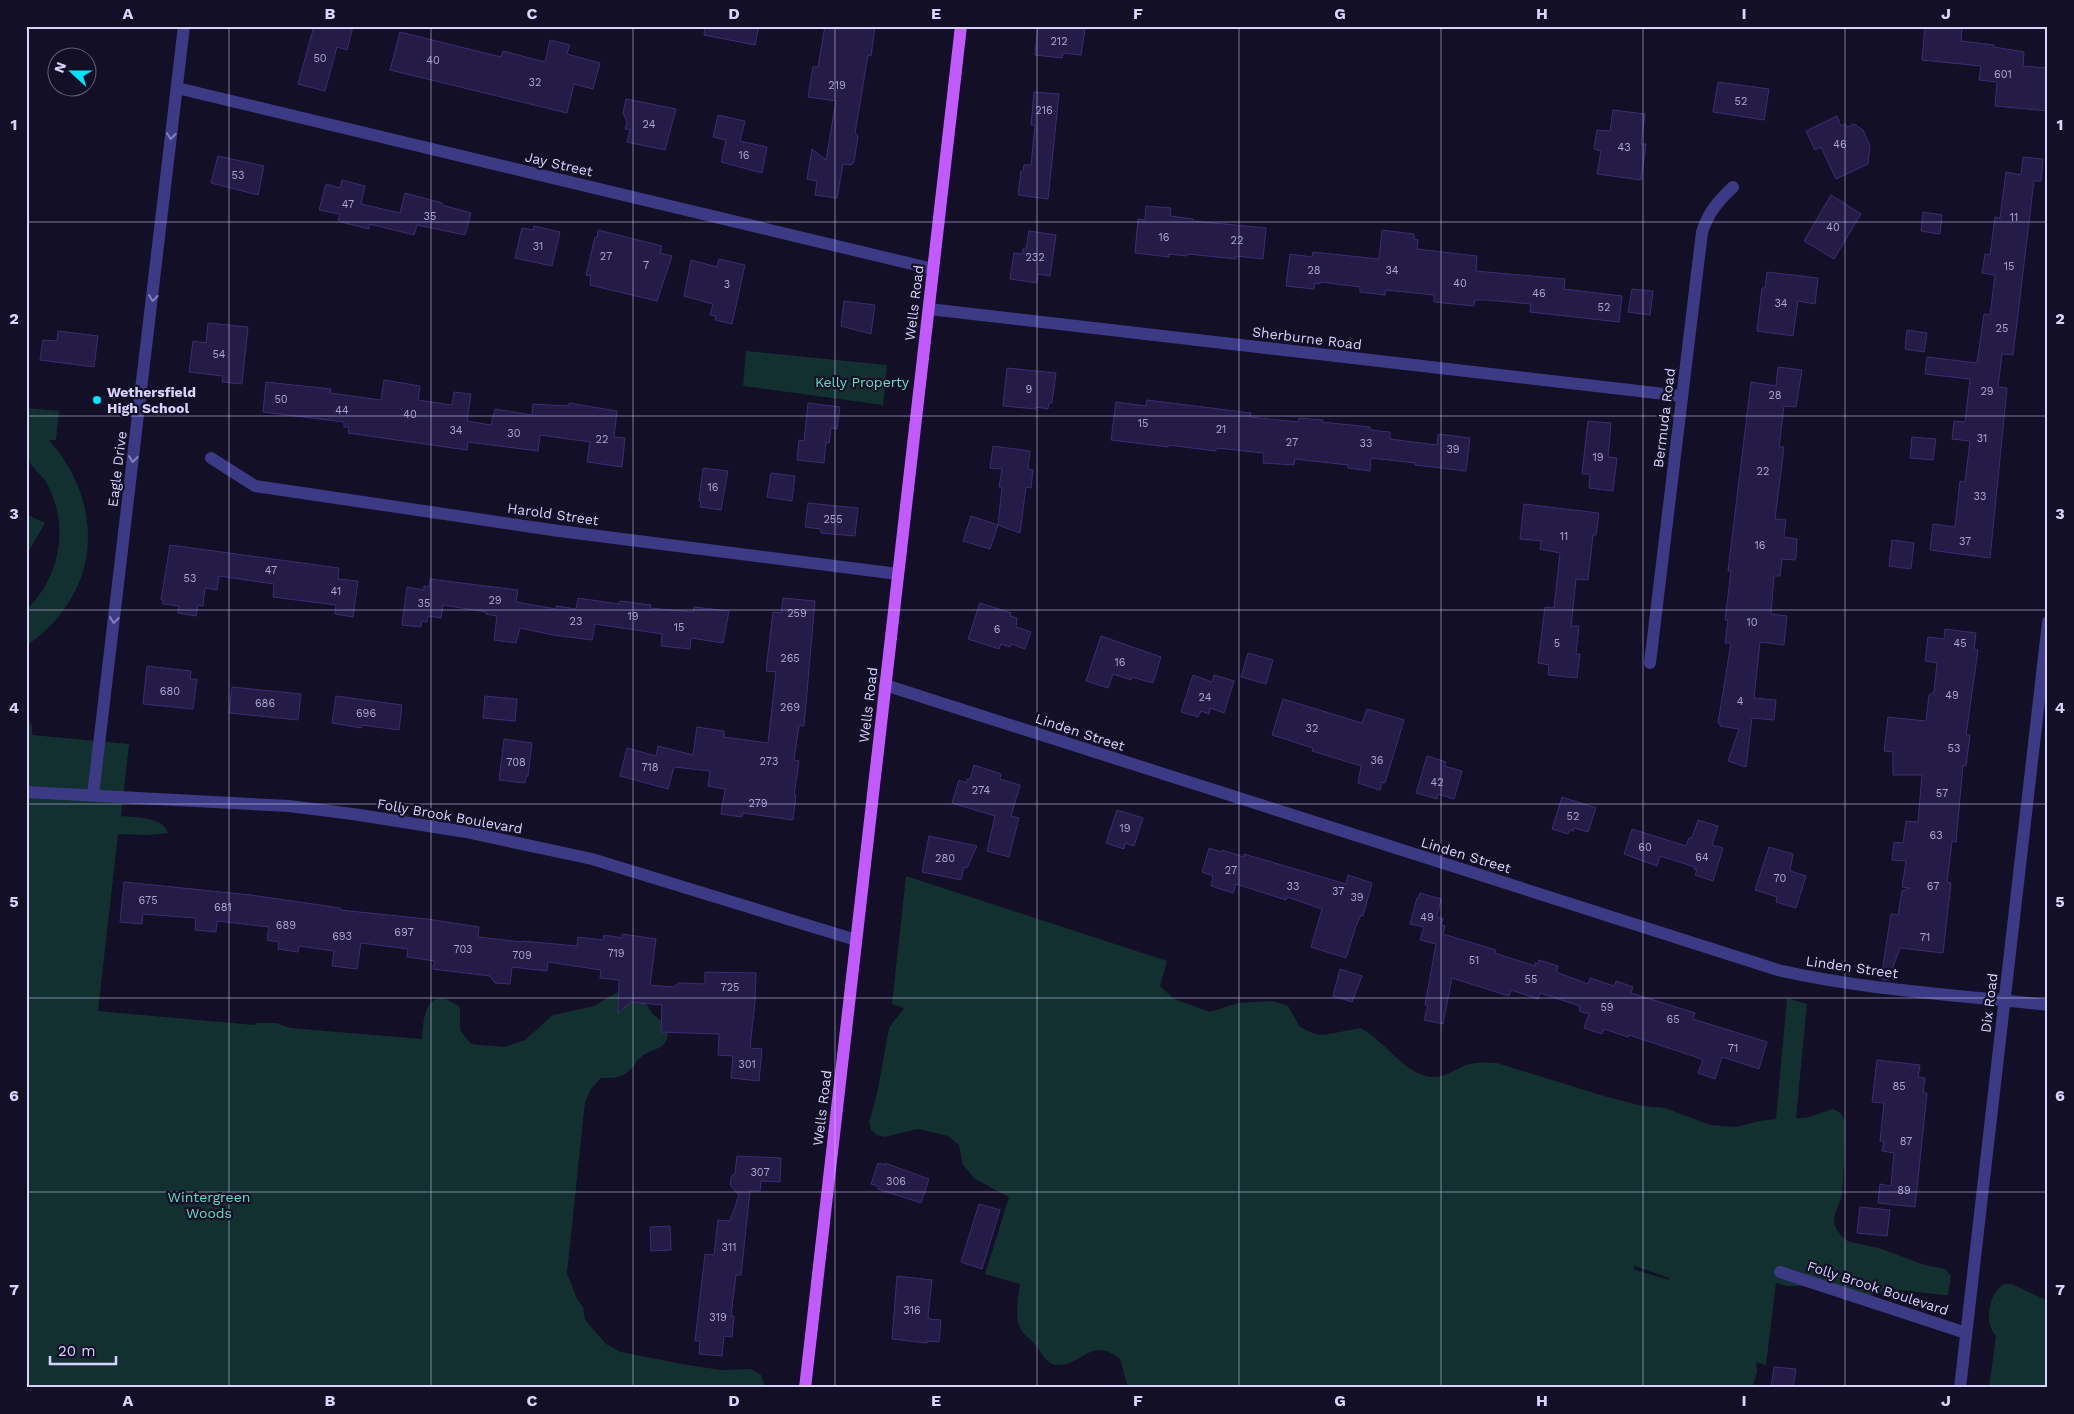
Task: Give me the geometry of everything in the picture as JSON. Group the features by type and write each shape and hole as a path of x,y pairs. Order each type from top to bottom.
{"main road":[{"name":"Wells Road","path":"805,1388 961,26"}],"street":[{"name":"Eagle Drive","path":"93,796 184,26"},
{"name":"Jay Street","path":"177,88 934,269"},
{"name":"Bermuda Road","path":"1650,663 1702,232 1707,217 1718,200 1733,187"},
{"name":"Sherburne Road","path":"929,309 1682,396"},
{"name":"Harold Street","path":"211,458 255,486 560,531 898,574"},
{"name":"Dix Road","path":"1960,1388 2048,622"},
{"name":"Linden Street","path":"885,685 1778,970 1852,984 2048,1005"},
{"name":"Folly Brook Boulevard","path":"26,792 289,806 466,832 592,859 856,940"},
{"name":"Folly Brook Boulevard","path":"1780,1272 1966,1333"}],"green space":[{"name":"Kelly Property","path":"746,351 887,365 883,405 743,386"},
{"path":"26,408 59,411 56,440 49,440 68,466 80,493 87,521 87,549 82,576 69,602 51,625 26,646 26,610 38,597 54,566 59,532 58,515 53,498 46,482 27,458 25,442"},
{"path":"26,514 45,523 26,556"},
{"name":"Wintergreen Woods","path":"26,713 32,726 32,735 129,744 121,816 148,819 161,823 168,833 149,835 118,834 98,1011 254,1025 257,1023 276,1023 290,1028 422,1039 428,1006 432,1001 445,999 460,1007 460,1030 471,1044 504,1047 525,1040 553,1015 594,1006 618,992 639,993 652,1013 667,1026 668,1034 664,1044 645,1054 630,1071 614,1077 601,1078 591,1089 585,1102 567,1273 577,1299 583,1307 585,1320 606,1344 621,1352 682,1364 721,1370 751,1369 761,1375 767,1388 26,1388"},
{"path":"906,876 1167,961 1160,986 1174,999 1210,1012 1238,1003 1273,1001 1288,1006 1300,1027 1315,1034 1324,1035 1360,1028 1378,1040 1404,1064 1423,1075 1437,1077 1470,1064 1481,1062 1497,1063 1607,1097 1643,1106 1665,1108 1710,1125 1736,1127 1776,1119 1787,998 1807,1004 1796,1118 1805,1118 1833,1109 1840,1112 1845,1123 1842,1195 1834,1221 1837,1230 1844,1239 1850,1242 1879,1248 1925,1265 1945,1269 1951,1276 1948,1295 1889,1289 1857,1300 1810,1286 1786,1286 1776,1283 1766,1365 1756,1362 1757,1372 1752,1388 1128,1388 1120,1359 1110,1353 1102,1350 1095,1351 1068,1364 1051,1364 1021,1330 1017,1314 1020,1284 985,1274 1009,1197 975,1179 963,1165 959,1145 948,1136 918,1129 885,1137 877,1135 871,1130 869,1122 877,1094 889,1028 904,1008 892,1004","holes":["1635,1266 1669,1278 1669,1280 1633,1269"]},
{"path":"2004,1284 2012,1284 2048,1301 2048,1388 1989,1388 1996,1336 1992,1331 1989,1317 1991,1301 1994,1294"}],"building":[{"path":"314,26 353,26 347,50 337,47 325,91 298,84"},
{"path":"705,26 759,26 755,45 704,35"},
{"path":"825,26 875,26 871,56 868,55 855,133 858,136 854,162 851,165 843,164 837,198 815,195 817,181 807,179 812,149 826,160 836,101 808,97 813,67 818,67"},
{"path":"1038,26 1085,29 1081,55 1063,53 1062,58 1035,55"},
{"path":"1925,26 1962,28 1961,41 1994,45 1994,47 2024,52 2023,66 2048,68 2048,111 1995,106 1997,82 1979,80 1981,66 1922,60"},
{"path":"400,32 501,57 503,51 545,62 550,40 570,45 567,54 600,63 593,89 574,84 567,113 390,70"},
{"path":"1718,82 1769,89 1764,120 1713,112"},
{"path":"1034,92 1059,94 1048,199 1018,195 1021,171 1023,171 1024,165 1031,165 1035,125 1031,125"},
{"path":"626,99 676,109 665,150 627,142 630,130 625,129 627,122 623,113"},
{"path":"1613,110 1645,114 1641,144 1646,144 1641,180 1597,174 1601,151 1594,149 1597,130 1610,131"},
{"path":"718,115 745,121 740,141 767,147 762,173 721,162 726,140 713,137"},
{"path":"1837,116 1841,126 1845,124 1847,127 1854,124 1863,130 1870,146 1868,164 1836,179 1821,147 1815,150 1806,131"},
{"path":"218,156 264,166 258,195 211,183"},
{"path":"2023,157 2043,159 2041,181 2034,181 2013,355 2002,354 1998,387 2007,388 1990,558 1930,550 1933,524 1955,527 1960,481 1965,482 1970,441 1952,439 1954,421 1965,422 1970,379 1925,374 1927,357 1977,363 1984,314 1990,315 1995,275 1982,273 1985,254 1990,255 1995,217 2000,218 2006,172 2021,175"},
{"path":"342,180 365,186 361,204 400,213 405,193 471,213 465,235 417,225 414,235 370,224 369,229 341,222 338,220 340,214 319,210 326,184 340,188"},
{"path":"1831,195 1861,214 1834,259 1804,241"},
{"path":"1146,206 1171,208 1170,216 1193,219 1193,221 1266,228 1263,259 1236,256 1236,259 1188,254 1187,256 1169,254 1169,257 1135,253 1138,219 1145,220"},
{"path":"1923,212 1942,215 1940,234 1921,231"},
{"path":"534,226 560,232 552,266 515,258 522,228 533,230"},
{"path":"598,230 662,246 660,253 672,256 657,301 590,285 591,276 586,275"},
{"path":"1382,230 1414,234 1414,239 1418,240 1417,249 1477,256 1476,271 1565,279 1564,289 1622,296 1619,322 1530,312 1531,304 1475,300 1474,306 1434,302 1434,295 1386,290 1385,295 1360,292 1360,287 1320,282 1320,284 1315,283 1314,289 1286,286 1290,254 1312,257 1313,252 1379,259"},
{"path":"1029,231 1056,235 1050,276 1038,274 1037,283 1010,279 1014,253 1022,254 1023,249 1026,249"},
{"path":"719,259 745,265 732,324 715,320 716,316 710,315 713,304 684,296 691,260 717,267"},
{"path":"1767,272 1818,278 1815,304 1798,301 1793,336 1757,331 1762,288 1765,288"},
{"path":"1632,289 1653,291 1650,315 1628,312"},
{"path":"844,301 875,305 871,334 841,326"},
{"path":"208,323 248,327 242,384 222,382 223,376 189,372 193,341 206,343"},
{"path":"1907,330 1927,333 1924,352 1905,349"},
{"path":"58,331 98,336 94,367 40,360 43,340 57,341"},
{"path":"1778,367 1802,370 1796,407 1784,406 1779,447 1784,447 1775,519 1786,520 1784,537 1797,539 1796,557 1795,560 1782,559 1780,576 1774,576 1771,614 1787,616 1784,645 1760,642 1754,698 1776,700 1774,720 1752,718 1746,767 1728,761 1739,729 1720,726 1720,723 1718,723 1731,643 1725,643 1728,620 1725,620 1731,571 1728,571 1751,382 1776,386"},
{"path":"1007,368 1056,373 1052,403 1049,403 1048,409 1003,406"},
{"path":"384,380 420,386 418,400 452,405 454,392 471,394 467,421 491,425 495,409 532,415 533,404 569,406 569,403 617,411 614,437 625,438 622,467 587,462 590,442 540,435 538,451 468,442 467,450 348,433 349,427 344,427 344,422 263,412 266,382 331,389 330,393 381,400"},
{"path":"1147,400 1251,413 1250,417 1298,422 1299,418 1323,420 1322,422 1370,427 1370,430 1390,432 1390,439 1437,445 1438,434 1470,438 1466,471 1371,458 1370,471 1348,468 1348,465 1295,459 1294,465 1263,463 1264,453 1216,448 1216,451 1168,445 1168,447 1111,440 1116,402 1146,406"},
{"path":"808,403 840,407 837,429 831,428 829,443 826,442 824,463 797,460 799,440 804,441"},
{"path":"1588,421 1611,423 1608,457 1617,458 1613,491 1589,488 1590,474 1582,474"},
{"path":"1912,437 1936,439 1933,460 1910,458"},
{"path":"993,446 1030,451 1028,469 1033,470 1031,488 1026,487 1020,533 998,525 1002,487 999,487 1002,469 990,468"},
{"path":"703,468 728,471 721,510 700,507"},
{"path":"771,473 795,476 792,501 767,497"},
{"path":"808,503 858,508 855,536 821,533 821,529 805,527"},
{"path":"1524,504 1599,513 1596,535 1593,535 1588,580 1576,579 1571,626 1579,626 1576,654 1580,654 1577,678 1548,675 1549,665 1538,663 1545,607 1554,608 1560,553 1540,549 1541,541 1520,539"},
{"path":"971,516 998,525 990,549 963,541"},
{"path":"1892,540 1914,543 1911,569 1889,566"},
{"path":"170,545 339,568 338,579 358,581 353,617 335,614 336,605 273,597 274,584 219,576 217,590 205,588 203,606 198,605 196,616 178,613 179,606 163,604 163,600 161,600"},
{"path":"430,579 518,590 516,602 556,609 556,606 576,609 578,598 619,604 620,601 651,605 650,608 693,612 694,607 729,611 723,643 691,638 690,649 661,646 662,634 595,624 592,640 520,628 516,643 494,640 497,616 486,614 486,612 443,605 441,618 428,616 427,622 422,621 421,627 402,625 407,587 424,590 424,586 429,587"},
{"path":"783,598 815,601 804,726 799,725 794,760 799,761 794,795 796,795 793,820 743,813 742,817 721,814 725,789 708,786 710,771 674,767 668,789 620,776 627,748 656,756 658,746 693,755 697,727 724,731 724,737 768,743 776,672 766,671 773,612 781,613"},
{"path":"980,603 1011,613 1010,616 1017,618 1016,627 1031,632 1025,649 1011,644 1010,647 1001,644 999,649 968,639"},
{"path":"1945,629 1976,633 1974,650 1978,650 1966,735 1970,735 1966,766 1963,765 1956,842 1952,841 1947,882 1951,883 1943,953 1900,948 1888,980 1884,980 1881,979 1891,914 1898,915 1902,891 1910,888 1902,887 1906,861 1892,860 1894,842 1903,843 1906,821 1918,822 1922,775 1893,775 1893,752 1884,751 1888,717 1926,721 1929,695 1934,692 1937,663 1925,661 1928,637 1944,639"},
{"path":"1101,636 1161,657 1153,683 1132,677 1131,680 1113,674 1108,688 1086,681"},
{"path":"1248,653 1273,660 1266,684 1241,677"},
{"path":"147,666 191,671 190,679 197,679 193,709 143,704"},
{"path":"1193,675 1212,682 1214,675 1234,681 1224,713 1210,708 1209,714 1201,711 1198,717 1181,712"},
{"path":"232,687 301,694 298,720 229,713"},
{"path":"336,696 402,705 399,730 362,725 361,728 332,723"},
{"path":"485,696 517,699 515,721 483,718"},
{"path":"1283,699 1362,723 1367,709 1404,720 1385,783 1382,782 1380,790 1358,783 1361,766 1312,751 1313,748 1272,735"},
{"path":"504,739 532,743 528,776 526,776 525,783 499,780"},
{"path":"1427,756 1446,762 1444,766 1462,771 1454,799 1438,794 1437,799 1416,793"},
{"path":"974,765 1001,774 1000,779 1020,785 1011,816 1019,818 1009,857 987,851 995,816 952,803 959,780 966,783 967,779 970,779"},
{"path":"1562,797 1596,808 1588,832 1574,828 1568,834 1552,829"},
{"path":"1117,810 1143,818 1134,846 1125,843 1124,849 1106,843"},
{"path":"1698,820 1718,826 1712,845 1723,848 1713,881 1695,875 1697,870 1694,869 1695,867 1660,856 1657,866 1624,854 1632,829 1686,846 1689,838 1692,838"},
{"path":"929,836 977,846 967,868 964,867 961,880 922,872"},
{"path":"1769,847 1793,854 1790,871 1806,876 1796,908 1776,902 1777,897 1755,890"},
{"path":"1209,848 1244,857 1244,854 1346,884 1348,875 1372,883 1363,916 1361,915 1356,926 1346,958 1311,947 1322,909 1287,897 1286,900 1236,884 1233,893 1211,886 1213,876 1202,872"},
{"path":"124,882 251,895 340,908 340,910 427,919 479,927 478,937 522,942 577,946 578,937 603,940 604,935 622,938 622,934 656,939 650,985 674,987 679,983 705,984 705,972 756,973 750,1048 762,1049 759,1081 731,1078 733,1056 718,1055 719,1034 661,1032 662,1005 631,1002 618,1013 619,980 600,978 601,970 548,962 547,971 512,967 510,984 495,983 490,976 433,969 435,961 407,957 408,949 361,943 357,969 332,966 334,951 299,946 298,952 278,949 279,942 267,940 269,927 217,921 216,932 195,930 196,918 143,914 142,924 120,922"},
{"path":"1420,893 1441,899 1437,917 1443,919 1441,925 1445,926 1443,934 1496,950 1495,953 1535,966 1535,963 1538,964 1539,960 1558,966 1556,972 1588,984 1590,978 1614,986 1616,981 1633,987 1631,993 1695,1013 1693,1019 1767,1042 1759,1069 1722,1057 1715,1079 1698,1073 1703,1060 1696,1057 1629,1035 1628,1037 1604,1029 1602,1034 1584,1028 1589,1014 1579,1011 1580,1006 1540,993 1538,999 1511,990 1509,996 1452,978 1443,1024 1424,1020 1428,1005 1425,1005 1436,944 1420,940 1424,927 1410,924"},
{"path":"1340,969 1362,976 1352,1002 1333,996"},
{"path":"1877,1060 1920,1065 1918,1077 1925,1078 1923,1093 1927,1093 1915,1207 1878,1203 1880,1184 1891,1186 1894,1153 1882,1151 1884,1141 1880,1141 1884,1103 1872,1102"},
{"path":"737,1156 781,1158 780,1182 761,1181 760,1191 750,1191 741,1275 736,1275 731,1316 734,1316 732,1337 724,1336 722,1356 699,1354 700,1341 695,1341 705,1254 714,1255 718,1220 730,1221 739,1195 730,1185 731,1177 735,1173"},
{"path":"878,1163 885,1165 885,1163 929,1179 921,1203 878,1189 878,1186 871,1184"},
{"path":"979,1204 1000,1210 982,1269 961,1262"},
{"path":"1860,1207 1890,1210 1887,1236 1857,1233"},
{"path":"670,1226 671,1250 651,1251 650,1227"},
{"path":"897,1276 932,1280 928,1316 929,1319 941,1320 939,1342 927,1341 927,1343 892,1339"},
{"path":"1774,1367 1796,1369 1793,1388 1771,1388"}],"place":[{"name":"Wethersfield High School","path":"97,400"}]}
